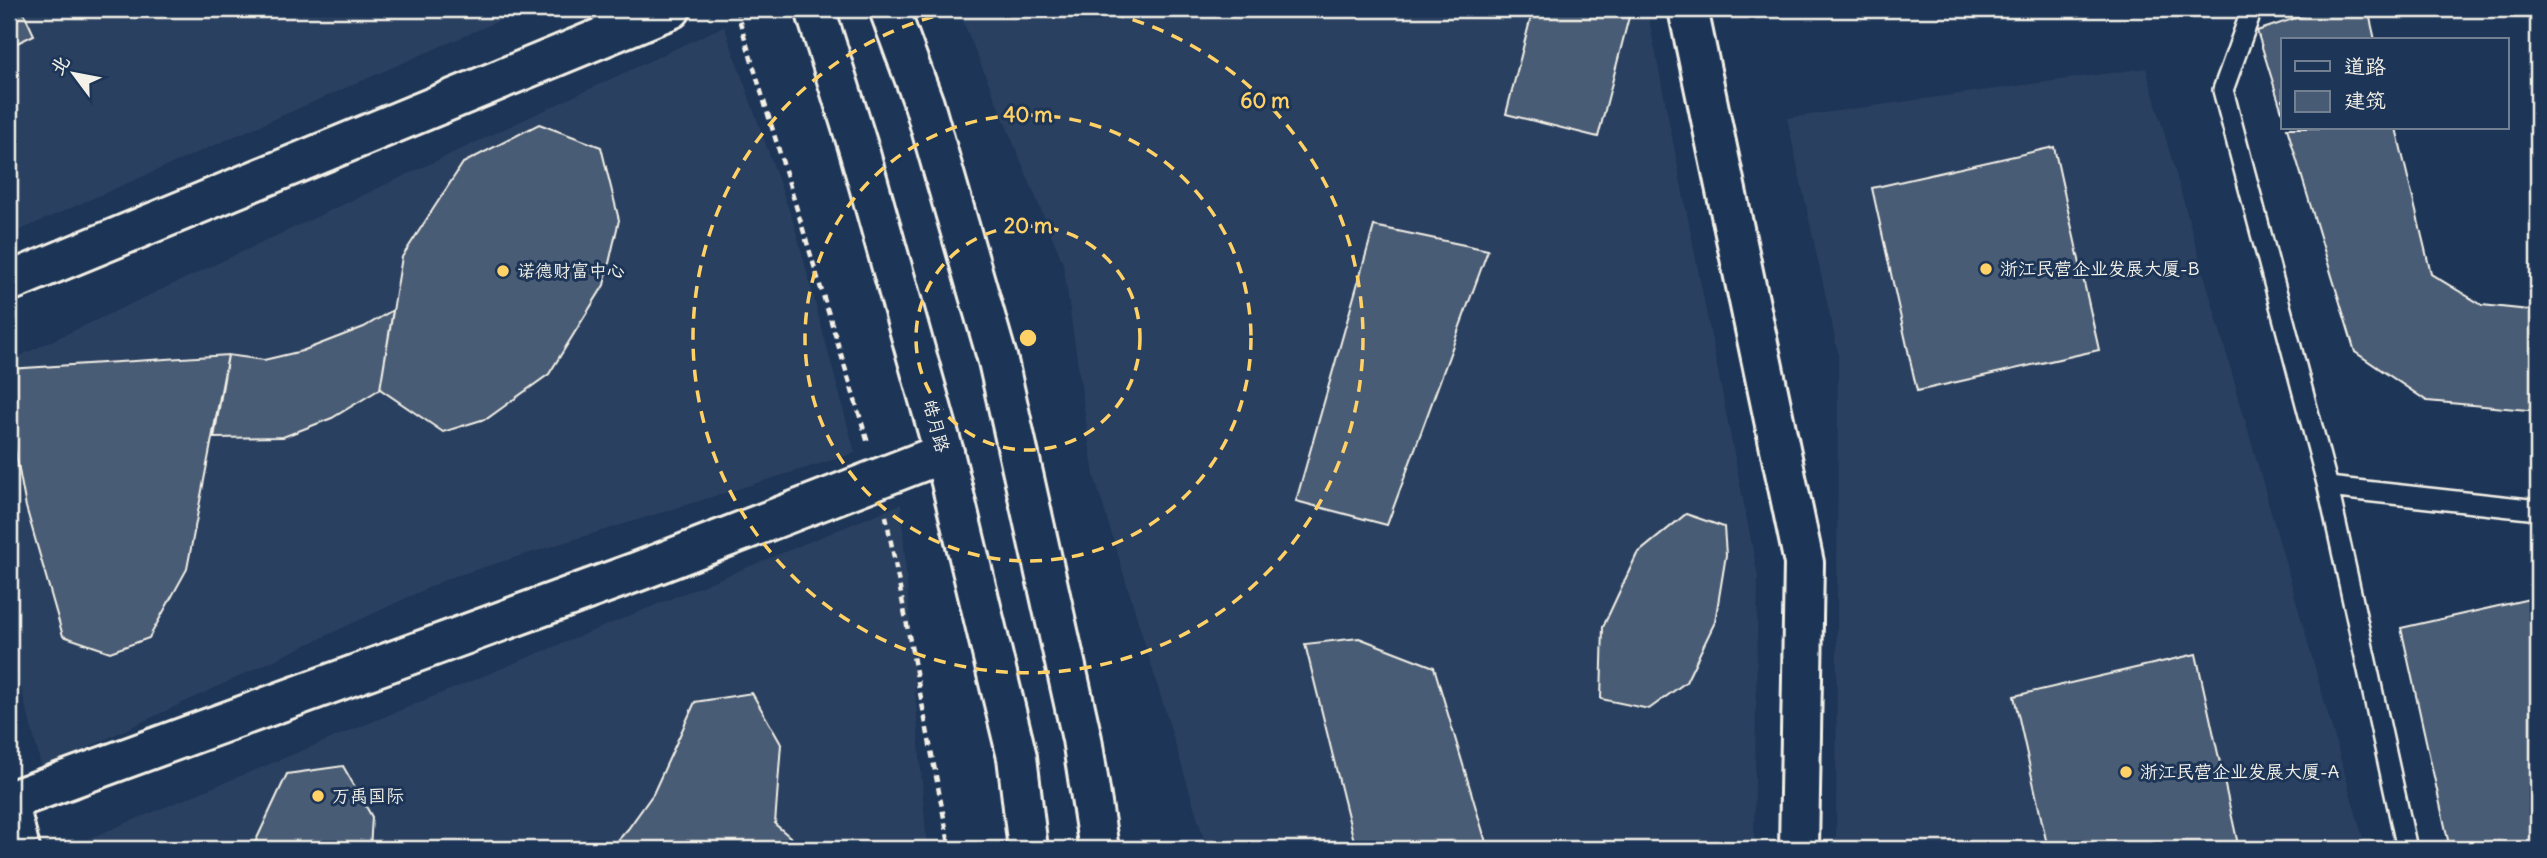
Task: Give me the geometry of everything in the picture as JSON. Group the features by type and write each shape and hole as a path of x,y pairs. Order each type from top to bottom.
{"street":[{"path":"9,282 671,9"},
{"name":"皓月路","path":"815,9 859,150 944,453 1017,757 1025,844"},
{"path":"889,9 924,104 998,361 1082,739 1100,849"},
{"path":"1688,9 1804,563 1798,849"},
{"path":"20,849 9,802 639,571 944,453"}],"lane":[{"path":"2252,9 2223,90 2328,487 2407,849"},
{"path":"2328,487 2538,510"}],"path":[{"path":"736,9 878,478 950,849"}],"shaded area":[{"path":"9,9 526,9 9,235"},
{"path":"958,9 1647,9 1758,576 1754,849 1207,849 1094,476 1063,263"},
{"name":"诺德财富中心","path":"724,26 795,227 855,453 449,578 42,769 9,642 9,361"},
{"path":"2146,68 2366,849 1836,849 1838,353 1787,118"},
{"path":"901,504 927,849 87,849 85,840"}],"building":[{"path":"9,9 22,9 34,35 9,47"},
{"path":"1533,9 1631,9 1598,137 1506,114"},
{"path":"2323,9 2368,9 2375,38 2281,38 2281,109 2257,31"},
{"name":"诺德财富中心","path":"539,124 601,147 619,220 604,285 549,374 488,418 443,432 380,389 402,257 463,163"},
{"path":"2288,130 2396,130 2431,274 2482,305 2538,311 2538,411 2427,401 2355,352"},
{"name":"浙江民营企业发展大厦-B","path":"2054,147 2099,350 1917,391 1872,188"},
{"path":"1374,226 1488,250 1387,525 1296,501"},
{"path":"393,310 380,389 332,418 283,437 214,438 228,355 264,360 302,351 364,327"},
{"path":"228,355 187,569 149,638 110,652 63,636 26,507 9,417 9,369"},
{"path":"1686,514 1724,527 1726,555 1715,622 1686,682 1649,709 1601,699 1603,627 1637,554"},
{"path":"2534,598 2538,617 2538,849 2450,849 2401,628"},
{"path":"1359,638 1434,667 1488,849 1356,849 1305,644"},
{"name":"浙江民营企业发展大厦-A","path":"2196,654 2239,849 2048,849 2014,696"},
{"path":"752,693 781,744 775,824 804,849 610,849 653,794 695,702"},
{"name":"万禹国际","path":"343,766 372,817 370,849 252,849 287,774"}],"place":[{"name":"浙江民营企业发展大厦-B","path":"1986,269"},
{"name":"诺德财富中心","path":"503,271"},
{"name":"浙江民营企业发展大厦-A","path":"2126,772"},
{"name":"万禹国际","path":"318,796"}]}
